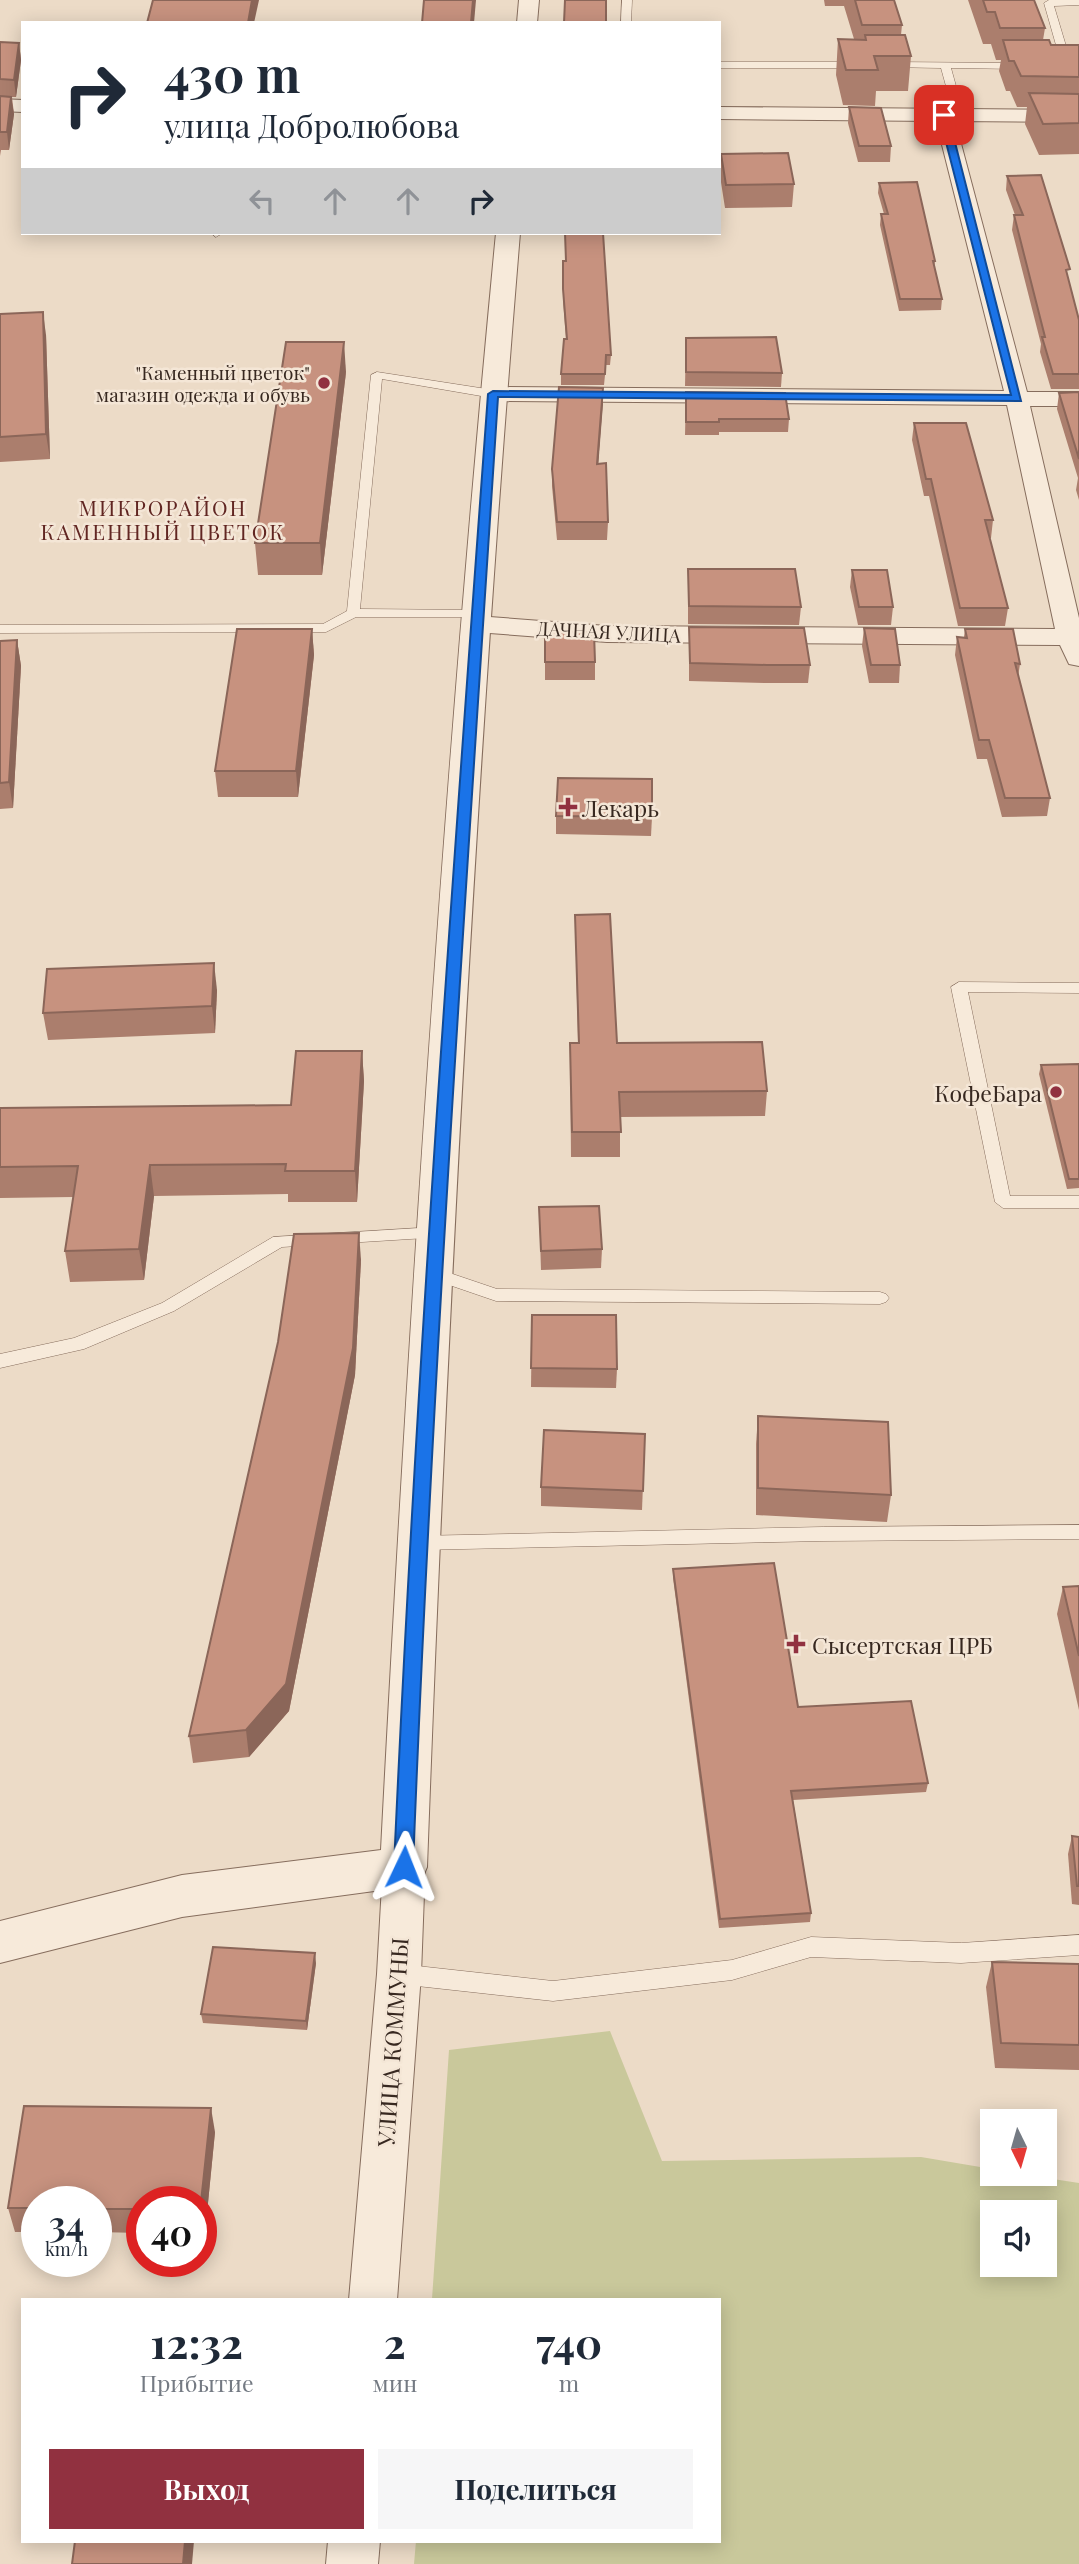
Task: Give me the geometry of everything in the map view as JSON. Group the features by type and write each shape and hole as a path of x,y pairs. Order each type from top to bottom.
{"street":[{"path":"527,21 529,0"},
{"path":"0,105 21,106"},
{"path":"721,113 1079,116"},
{"path":"951,115 1076,645"},
{"name":"УЛИЦА КОММУНЫ","path":"373,2298 399,1974 417,1543 432,1273 476,619 508,235"},
{"path":"493,394 1079,398"},
{"name":"ДАЧНАЯ УЛИЦА","path":"476,619 607,634 1076,645"},
{"path":"0,1942 182,1896 404,1867"},
{"path":"352,2564 354,2543"}],"lane":[{"path":"626,0 626,21"},
{"path":"1055,66 1074,66 1049,3 1079,2"},
{"path":"721,65 866,65"},
{"path":"879,65 1028,66"},
{"path":"945,65 951,115"},
{"path":"353,613 377,375 493,394"},
{"path":"0,629 326,628 353,613 476,619"},
{"path":"1079,988 958,987 1003,1202 1079,1202"},
{"path":"0,1361 78,1344 168,1307 279,1241 436,1233"},
{"path":"432,1273 496,1296 880,1298"},
{"path":"417,1543 822,1534 1079,1532"},
{"path":"399,1974 553,1991 732,1970 811,1947 961,1953 1079,1945"}],"green space":[{"path":"610,2031 662,2161 921,2157 980,2167 980,2186 1057,2186 1057,2180 1079,2183 1079,2564 414,2564 416,2543 721,2543 721,2298 432,2298 449,2050"}],"building":[{"path":"153,0 252,0 248,21 148,21"},
{"path":"424,0 473,0 471,21 422,21"},
{"path":"565,0 606,0 606,21 564,21"},
{"path":"855,0 894,0 902,25 862,25"},
{"path":"983,0 1034,0 1045,28 1000,28 995,12 987,12"},
{"path":"865,35 905,35 911,56 874,56 878,70 846,70 838,39 866,40"},
{"path":"1003,40 1049,40 1051,45 1079,45 1079,77 1021,76 1014,61 1009,61"},
{"path":"0,42 19,43 14,80 0,79"},
{"path":"1029,93 1079,94 1079,123 1043,124"},
{"path":"0,96 11,97 7,132 0,132"},
{"path":"849,107 881,108 891,146 859,146"},
{"path":"788,153 794,184 726,185 721,154"},
{"path":"1041,175 1070,269 1066,270 1079,320 1079,374 1053,374 1014,215 1023,215 1007,176"},
{"path":"917,182 942,299 900,299 881,214 888,214 879,183"},
{"path":"565,235 603,235 611,355 606,355 605,374 561,374 564,339 567,339 563,289 563,261 566,261"},
{"path":"43,312 46,434 0,437 0,314"},
{"path":"776,337 782,373 686,372 686,338"},
{"path":"286,342 344,342 320,543 255,543"},
{"path":"559,387 603,388 597,464 606,463 608,522 557,522 552,469"},
{"path":"686,392 785,393 789,419 686,422"},
{"path":"1079,392 1079,459 1059,393"},
{"path":"914,423 966,423 993,520 985,520 1008,608 960,608 931,479 926,479"},
{"path":"688,569 795,569 801,607 689,606"},
{"path":"852,570 887,570 893,607 859,607"},
{"path":"689,627 804,628 810,665 690,663"},
{"path":"864,628 895,629 900,665 871,665"},
{"path":"237,629 312,629 296,771 215,771"},
{"path":"965,629 1013,629 1020,664 1015,663 1050,798 1005,798 989,740 979,740 957,637 967,638"},
{"path":"545,632 594,632 595,662 545,662"},
{"path":"17,640 9,782 0,783 0,641"},
{"path":"558,778 652,779 652,817 556,816"},
{"path":"610,914 617,1043 762,1042 767,1091 619,1092 621,1132 572,1132 570,1043 579,1043 575,915"},
{"path":"214,963 212,1006 43,1013 47,969"},
{"path":"296,1051 362,1051 355,1171 285,1171 286,1164 150,1165 139,1249 65,1251 78,1166 0,1167 0,1108 291,1105"},
{"path":"1079,1064 1079,1179 1069,1179 1041,1065"},
{"path":"599,1206 602,1249 541,1251 539,1207"},
{"path":"359,1233 353,1348 286,1684 246,1730 189,1736 278,1342 294,1234"},
{"path":"532,1315 616,1315 617,1369 531,1368"},
{"path":"758,1416 888,1422 891,1495 758,1488"},
{"path":"544,1430 645,1434 643,1491 541,1487"},
{"path":"774,1563 798,1707 911,1701 928,1783 791,1791 811,1913 720,1919 673,1569"},
{"path":"1079,1586 1079,1656 1063,1587"},
{"path":"1072,1836 1079,1837 1079,1886 1077,1886"},
{"path":"213,1947 315,1953 306,2021 201,2014"},
{"path":"992,1962 1079,1964 1079,2045 1001,2043"},
{"path":"24,2106 211,2108 203,2186 126,2186 126,2209 112,2209 112,2186 21,2186 21,2208 8,2208"},
{"path":"75,2543 185,2543 183,2564 72,2564"}],"place":[{"name":"\"Каменный цветок\" магазин одежда и обувь","path":"324,383"},
{"name":"Лекарь","path":"568,807"},
{"name":"КофеБара","path":"1056,1092"},
{"name":"Сысертская ЦРБ","path":"796,1644"}],"district":[{"name":"МИКРОРАЙОН КАМЕННЫЙ ЦВЕТОК","path":"163,519"}],"route":[{"path":"404,1867 417,1543 432,1273 493,394 1017,398 944,115"}]}
